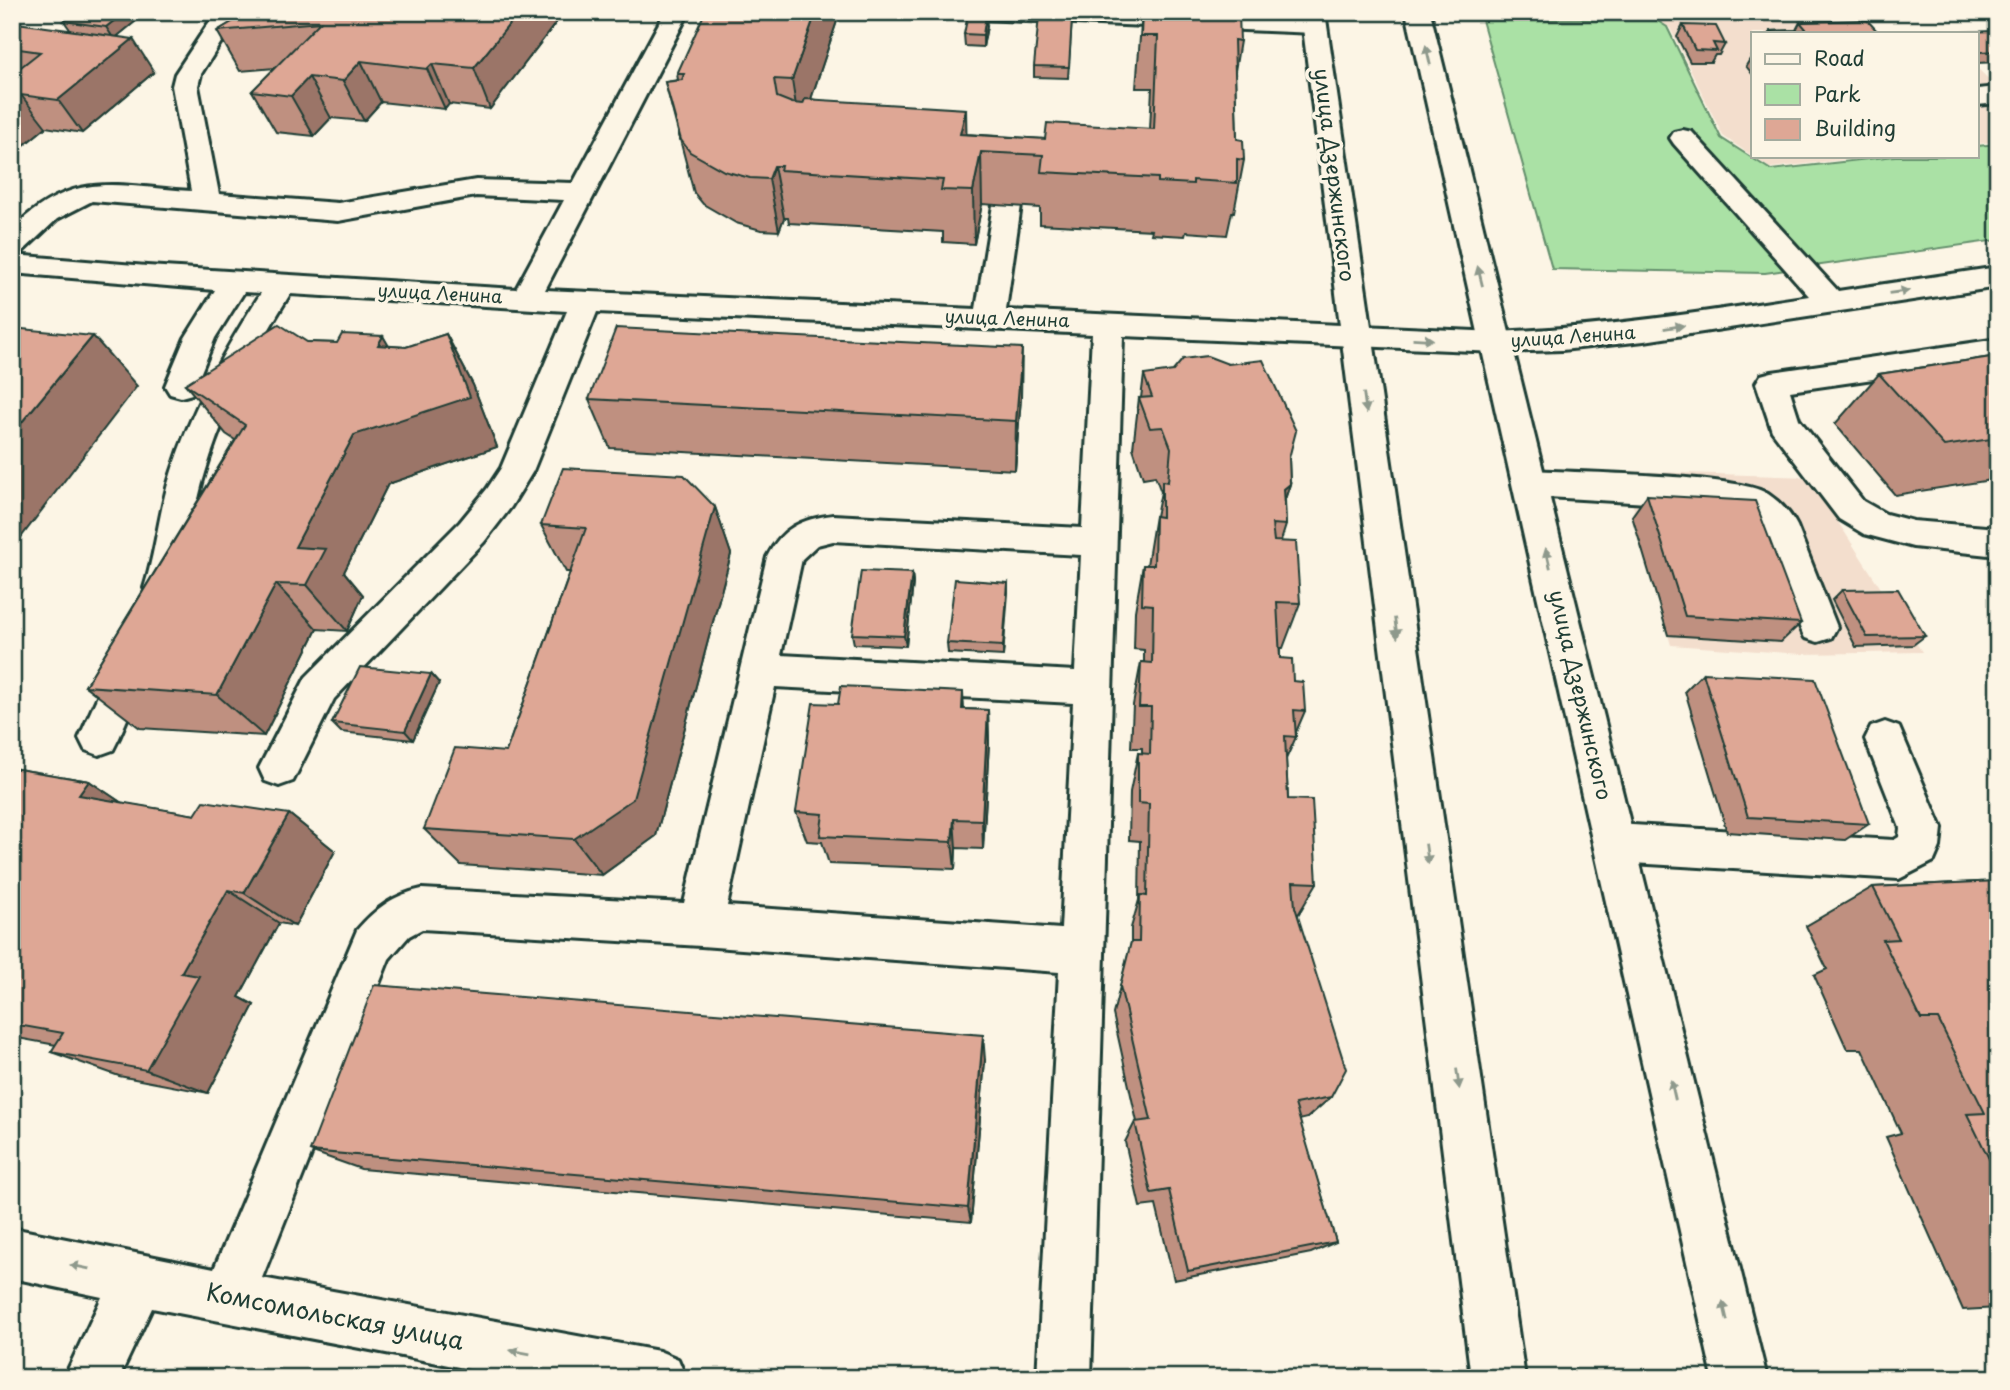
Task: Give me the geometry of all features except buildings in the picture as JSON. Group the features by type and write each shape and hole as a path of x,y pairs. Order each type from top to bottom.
{"main road":[{"path":"207,201 185,86 188,74 228,12"},
{"path":"525,299 677,12"},
{"path":"981,12 1314,19"},
{"name":"улица Дзержинского","path":"1418,12 1740,1378"},
{"name":"улица Дзержинского","path":"1314,19 1498,1378"},
{"path":"1979,97 1998,95"},
{"path":"1684,138 1831,302"},
{"path":"12,246 50,210 75,196 92,193 338,212 476,188 582,192"},
{"path":"990,318 1010,190"},
{"name":"улица Ленина","path":"12,264 235,282 525,299 1497,342 1598,337 1998,277"},
{"path":"181,386 200,338 235,282"},
{"path":"99,738 150,621 171,563 192,461 232,364 281,285"},
{"path":"279,768 320,688 472,532 499,498 516,471 586,302"},
{"path":"1064,1378 1108,323"},
{"path":"1998,350 1772,383 1784,423 1852,510 1876,525 1913,534 1998,542"},
{"path":"1531,483 1731,495 1755,502 1780,526 1818,627"},
{"path":"701,925 785,557 795,541 813,530 833,528 1097,542"},
{"path":"760,670 1093,688"},
{"path":"1615,843 1899,860 1919,846 1921,828 1885,739"},
{"path":"228,1298 373,945 388,925 403,913 422,909 701,925 1081,952"},
{"name":"Комсомольская улица","path":"12,1253 228,1298 659,1378"},
{"path":"91,1378 138,1280"}],"shaded area":[{"path":"1511,12 1781,12 1790,21 1846,21 1881,32 1751,32 1751,155 1723,136 1670,28 1653,17 1513,18"},
{"path":"1979,70 1998,88 1998,141 1979,144"},
{"path":"1755,158 1858,158 1770,168"},
{"path":"1621,471 1809,477 1922,652 1801,654 1671,645"}],"green space":[{"path":"1653,18 1667,27 1721,138 1771,170 1877,158 1979,158 1979,146 1998,144 1998,240 1765,273 1552,269 1482,20"}]}
